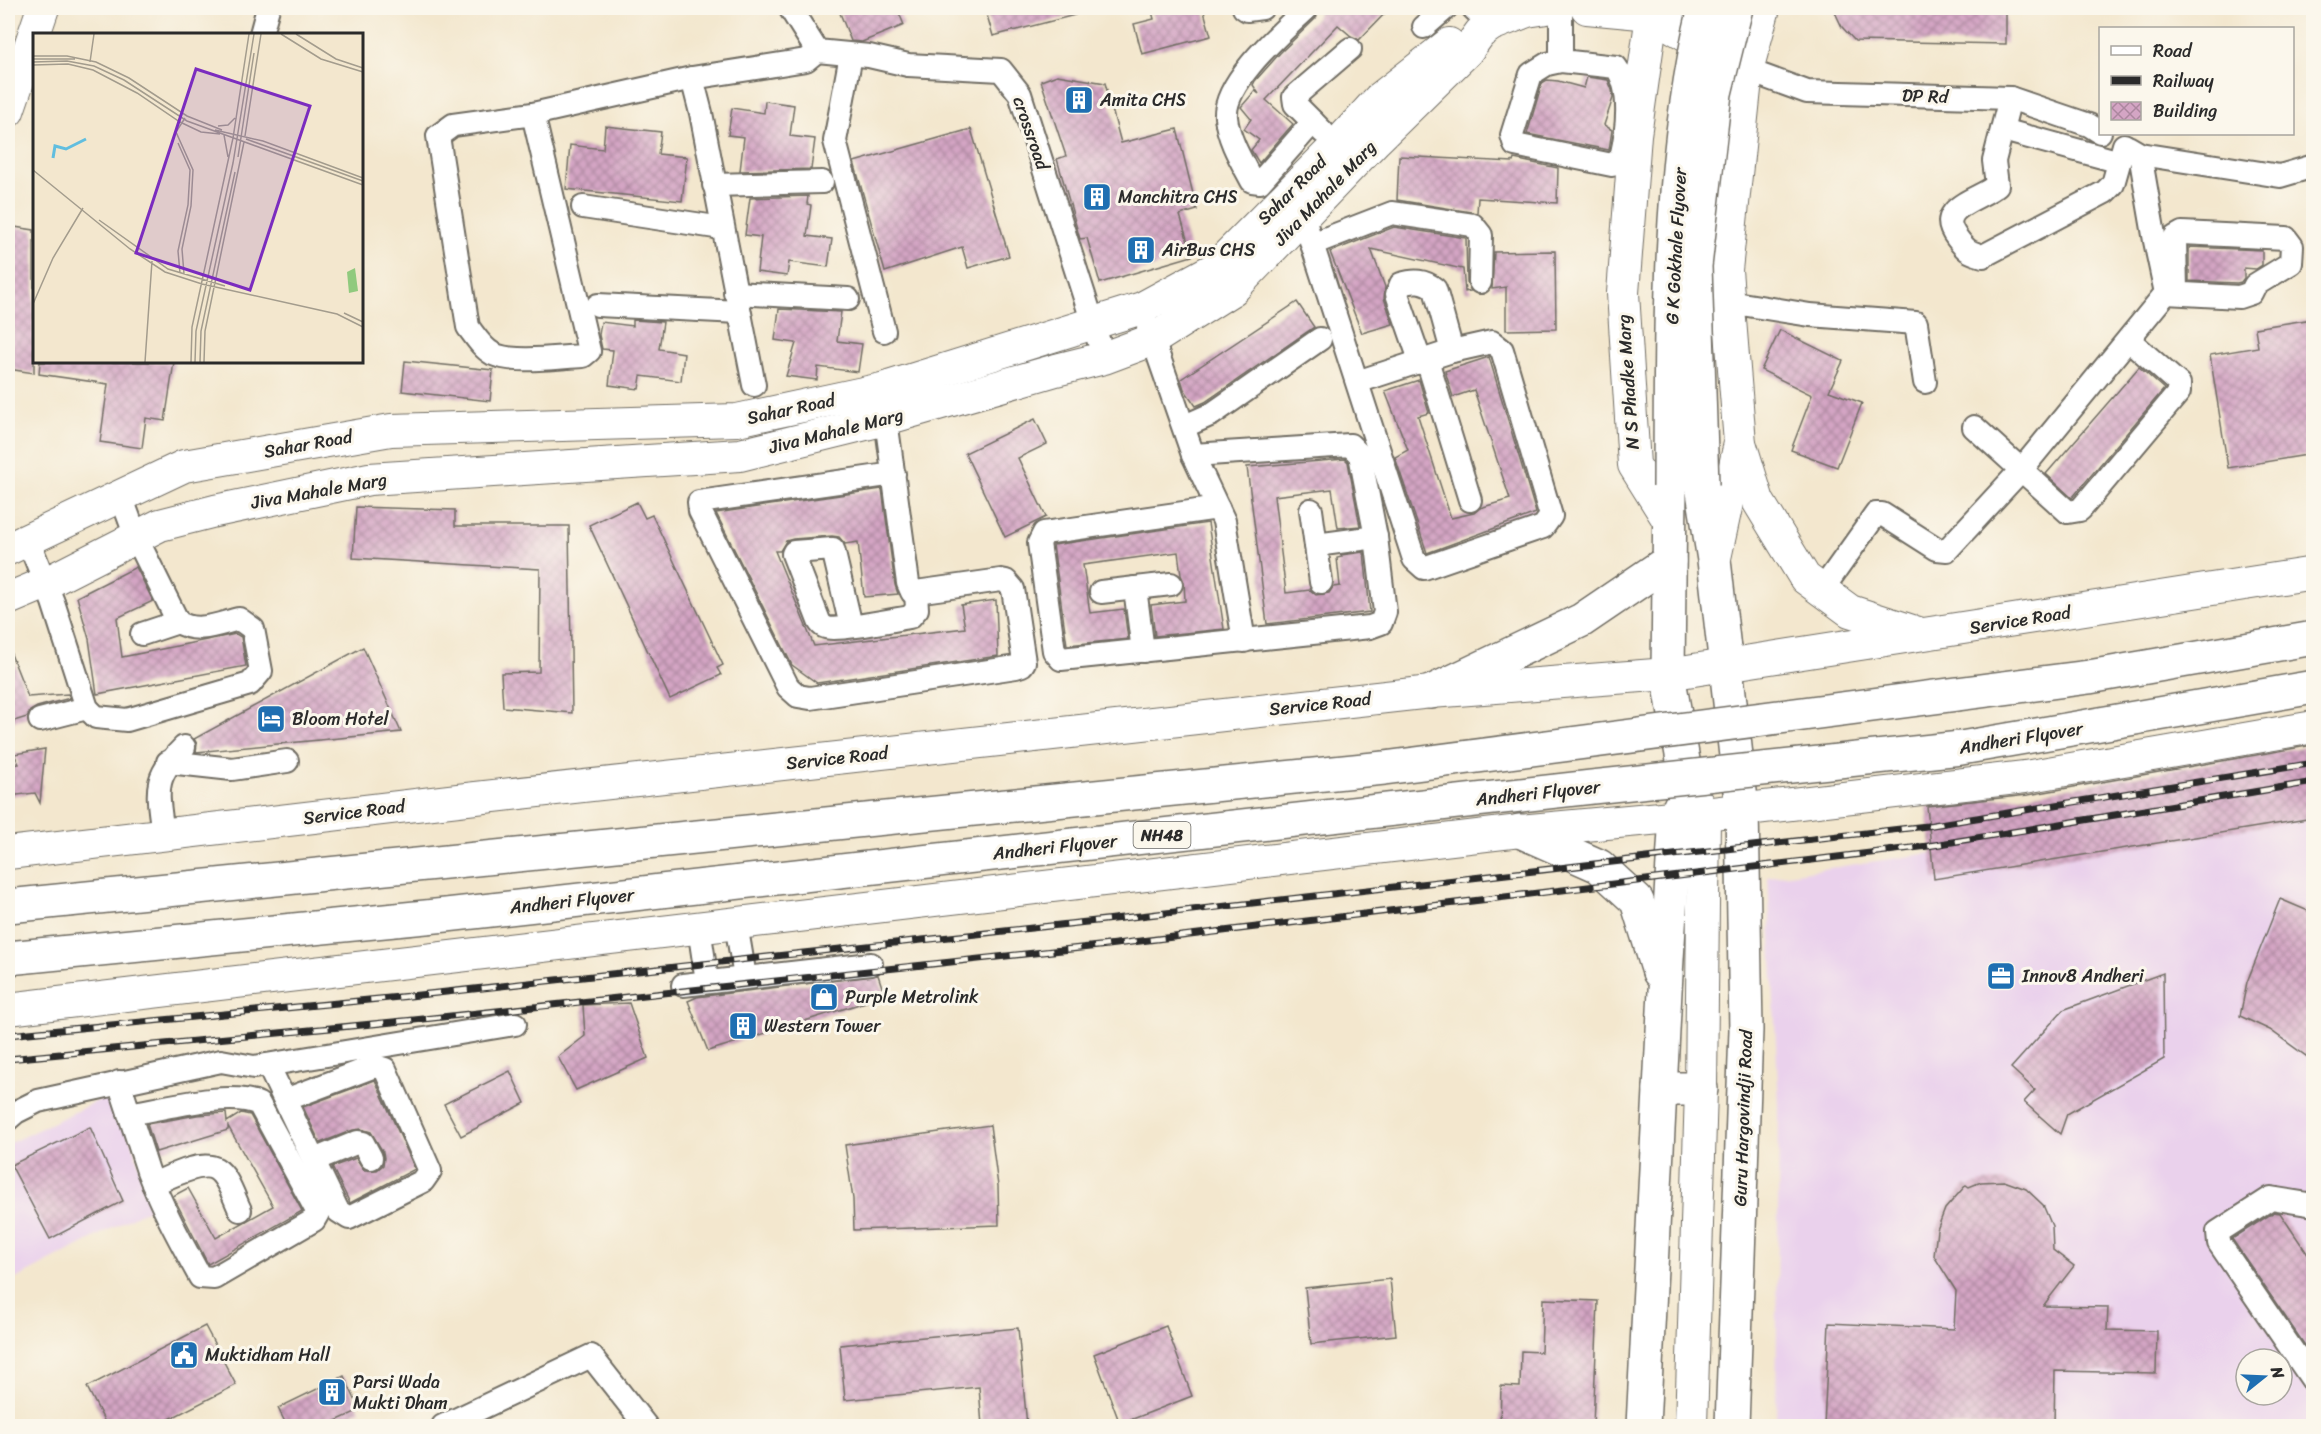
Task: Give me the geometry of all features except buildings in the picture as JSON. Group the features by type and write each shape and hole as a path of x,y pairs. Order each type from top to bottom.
{"main road":[{"name":"G K Gokhale Flyover","path":"1686,486 1672,255 1688,88 1705,8"},
{"name":"G K Gokhale Flyover","path":"1686,486 1695,267 1715,93 1736,8"},
{"path":"1643,1426 1665,991 1690,806 1668,674 1669,521 1686,486"},
{"path":"1686,486 1714,560 1742,809"},
{"path":"1431,692 1582,620 1669,561"},
{"path":"8,906 1384,768 2089,677 2313,638"},
{"name":"Andheri Flyover","path":"8,958 446,915 1604,785 1961,748 2313,687"},
{"name":"Guru Hargovindji Road","path":"1732,1426 1746,1030 1742,809"},
{"path":"1520,831 1599,866 1637,901 1665,991"},
{"path":"1660,1089 1701,1089"}],"street":[{"path":"35,33 43,8"},
{"path":"261,33 268,8"},
{"path":"533,114 589,351 583,356 512,358 494,354 481,345 468,327 438,136 453,124 533,114 692,78 806,60 817,51 790,8"},
{"path":"1244,8 1247,10 1262,8"},
{"path":"1307,8 1244,71 1228,102 1226,117 1252,181 1260,182 1313,122"},
{"path":"1424,27 1446,8"},
{"name":"Jiva Mahale Marg","path":"8,599 160,525 215,511 369,479 740,455 884,404 1006,384 1104,358 1152,339 1233,289 1307,230 1345,155 1467,51 1481,22 1547,8"},
{"path":"1561,8 1561,61"},
{"path":"1587,8 1652,11 1747,70"},
{"path":"1764,8 1747,70 1726,270 1740,442 1758,501 1805,578 1850,611 1924,635"},
{"name":"N S Phadke Marg","path":"1652,11 1635,135 1623,293 1634,465 1669,521"},
{"path":"8,111 33,37"},
{"path":"1345,155 1295,104 1294,97 1350,48"},
{"name":"crossroad","path":"817,51 869,56 908,65 1001,70 1020,94 1104,358"},
{"path":"851,55 835,141 884,332"},
{"path":"1561,61 1616,67 1623,76 1627,132 1621,158 1612,165 1515,145 1512,135 1531,74 1547,64 1561,61"},
{"name":"DP Rd","path":"1747,70 1807,92 2010,98 2098,130"},
{"path":"692,78 701,113 754,385"},
{"path":"2010,98 1994,160 1998,185 1991,191 1962,205 1949,221 1949,228 1968,252 1983,256 2105,192 2113,184 2125,152"},
{"path":"2082,151 2098,130"},
{"path":"2014,133 2082,151 2125,152"},
{"name":"DP Rd","path":"2104,135 2125,152 2280,176 2313,166"},
{"path":"2125,152 2171,293"},
{"name":"Sahar Road","path":"18,544 184,466 391,430 737,420 884,404 998,352 1142,308 1214,268 1345,155"},
{"path":"714,185 822,182"},
{"path":"583,207 722,228"},
{"path":"1357,382 1452,351 1492,342 1502,350 1551,516 1543,527 1424,568 1414,560 1307,230 1392,213 1473,225 1481,236 1480,282"},
{"path":"1822,590 1876,514 1882,514 1937,549 1947,550 2022,469 2129,339 2171,293 2175,237 2182,233 2286,238 2292,246 2291,263 2255,285 2251,293 2240,297 2171,293"},
{"path":"1452,351 1435,289 1428,283 1413,280 1401,284 1397,294 1424,362 1470,500"},
{"path":"598,305 848,299"},
{"path":"1728,302 1810,315 1916,323 1925,382"},
{"path":"1142,308 1185,426 1193,455 1224,521 1244,642"},
{"path":"1185,426 1212,414 1320,339"},
{"path":"1974,427 2068,512 2080,510 2180,393 2179,384 2129,339"},
{"path":"998,352 1006,384"},
{"path":"884,404 894,474 908,583 912,592 1006,581 1013,589 1024,657 1022,665 810,698 798,696 788,687 698,505 702,501 894,474"},
{"path":"633,423 636,461"},
{"path":"532,427 537,468"},
{"path":"1714,560 1740,442"},
{"path":"1193,455 1350,445 1360,455 1376,537 1385,612 1381,622 1370,627 1244,642 1061,659 1054,651 1039,543 1044,533 1218,508"},
{"path":"294,446 302,493"},
{"path":"18,544 46,582 87,708 96,717 127,720 250,684 261,671 253,629 239,619 202,628 188,628 177,622 136,537 121,496"},
{"path":"1311,510 1321,582"},
{"path":"1316,544 1376,537"},
{"name":"Service Road","path":"8,853 1431,692 1668,674 2313,573"},
{"path":"1101,592 1171,584"},
{"path":"1135,588 1143,651"},
{"path":"851,626 910,617 917,609 916,592"},
{"path":"142,634 177,622"},
{"path":"40,720 87,708"},
{"path":"8,1009 1520,831 1690,806 1742,809 2025,777 2313,727"},
{"path":"163,835 158,794 162,773 176,754 232,769 287,761"},
{"path":"1690,806 1701,1089 1690,1426"},
{"path":"736,924 745,978"},
{"path":"699,928 707,981"},
{"path":"683,985 871,964"},
{"path":"8,1119 16,1112 38,1101 221,1061 254,1067 514,1024"},
{"path":"268,1065 338,1211 349,1218 423,1181 430,1171 385,1069 375,1066 285,1100"},
{"path":"119,1082 129,1114 153,1184 166,1216 200,1277 214,1278 314,1220 318,1213 259,1104 252,1100 219,1099 129,1114"},
{"path":"314,1160 358,1142 363,1143 371,1158"},
{"path":"153,1184 204,1165 216,1169 221,1174 240,1210"},
{"path":"2310,1210 2271,1198 2218,1232 2219,1243 2313,1382"},
{"path":"443,1426 591,1356 646,1426"}],"shaded area":[{"path":"2313,797 2313,1426 1776,1426 1779,1104 1768,877"},
{"path":"116,1092 152,1207 8,1283 8,1144"}],"railway":[{"path":"8,1035 410,996 1096,921 1927,826 2314,763"},
{"path":"8,1059 414,1020 1099,946 1928,846 2314,782"}],"place":[{"name":"Amita CHS","path":"1079,100"},
{"name":"Manchitra CHS","path":"1097,197"},
{"name":"AirBus CHS","path":"1141,250"},
{"name":"Bloom Hotel","path":"271,719"},
{"name":"Innov8 Andheri","path":"2001,976"},
{"name":"Purple Metrolink","path":"824,997"},
{"name":"Western Tower","path":"743,1026"},
{"name":"Muktidham Hall","path":"184,1355"},
{"name":"Parsi Wada Mukti Dham","path":"332,1392"}]}
